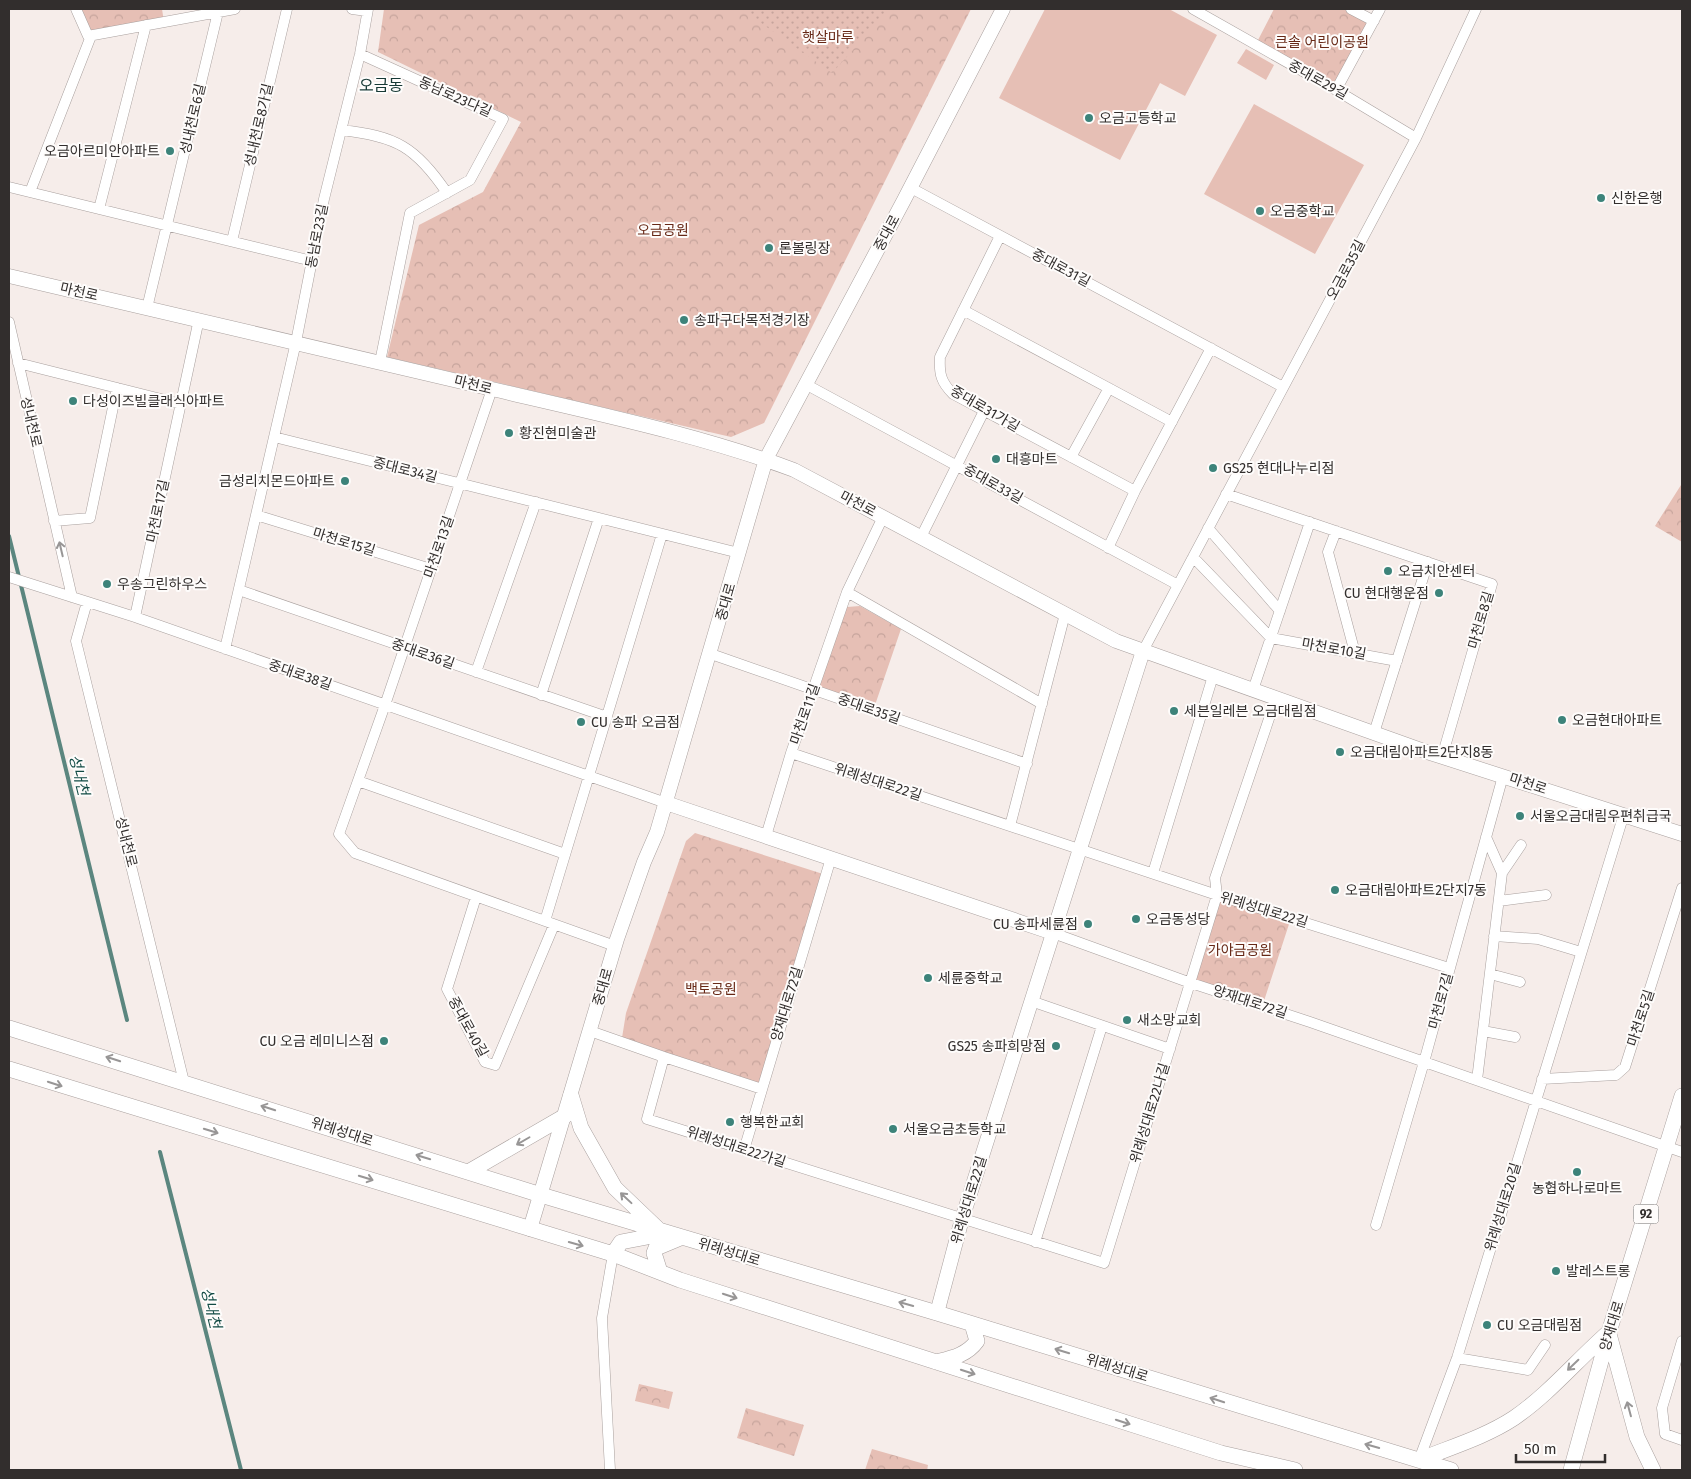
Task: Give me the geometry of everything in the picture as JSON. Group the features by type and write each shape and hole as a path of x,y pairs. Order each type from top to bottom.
{"main road":[{"name":"위례성대로","path":"9,1028 470,1171 541,1195 937,1313 1451,1470"},
{"path":"9,1068 613,1254 660,1272 1221,1453 1295,1470"},
{"path":"572,1095 581,1128 615,1188 670,1234"},
{"name":"양재대로","path":"1571,1470 1609,1332 1668,1148 1682,1096"},
{"path":"470,1171 565,1116"},
{"path":"613,1254 621,1242 670,1234"},
{"path":"660,1272 654,1253 656,1248 670,1234"},
{"path":"936,1362 956,1357 971,1349 977,1341 972,1324"},
{"path":"1419,1460 1462,1444 1514,1418 1546,1392 1609,1332 1637,1437 1653,1470"}],"street":[{"path":"30,192 89,36 76,9"},
{"path":"89,36 235,9"},
{"name":"성내천로8가길","path":"232,241 287,9"},
{"name":"동남로23길","path":"296,342 312,260 360,54 367,10 352,9"},
{"name":"중대로","path":"530,1229 572,1095 615,946 666,803 711,654 766,459 911,188 1003,9"},
{"name":"중대로29길","path":"1193,9 1416,138"},
{"path":"1351,9 1374,21"},
{"path":"1336,90 1380,9"},
{"name":"오금로35길","path":"1143,650 1416,138 1476,9"},
{"name":"성내천로6길","path":"147,308 218,12"},
{"path":"100,209 146,25"},
{"name":"동남로23다길","path":"360,54 503,119 470,180 410,213 380,362"},
{"path":"341,130 380,137 399,143 418,156 448,193"},
{"path":"9,187 312,260"},
{"name":"중대로31길","path":"911,188 1283,387"},
{"name":"중대로31가길","path":"1000,236 940,357 939,373 943,384 953,394 1135,491"},
{"name":"마천로","path":"9,276 199,319 654,428 766,459 794,470 1116,641 1442,757 1682,834"},
{"path":"963,310 1172,422"},
{"name":"마천로17길","path":"136,617 199,319"},
{"name":"성내천로","path":"9,322 69,596"},
{"path":"225,649 296,342"},
{"path":"1108,548 1135,491 1211,348"},
{"path":"18,363 181,404"},
{"name":"중대로33길","path":"807,385 1178,585"},
{"path":"54,522 90,518 117,388"},
{"path":"1071,457 1109,388"},
{"name":"마천로13길","path":"386,704 492,389"},
{"path":"921,537 984,411"},
{"name":"중대로34길","path":"274,437 740,553"},
{"name":"마천로8길","path":"1226,494 1492,584 1442,757"},
{"path":"476,672 536,502"},
{"name":"마천로15길","path":"256,515 431,568"},
{"name":"마천로11길","path":"766,836 791,753 847,592 882,517"},
{"path":"541,695 599,518"},
{"path":"1253,690 1310,522"},
{"path":"1208,528 1280,611"},
{"path":"1336,531 1328,552 1355,653"},
{"path":"550,923 565,854 662,534"},
{"path":"1193,557 1270,638"},
{"path":"1374,733 1428,562"},
{"name":"중대로38길","path":"9,577 136,617 666,803"},
{"name":"중대로36길","path":"239,590 606,717"},
{"path":"847,592 1042,704"},
{"name":"성내천로","path":"87,602 76,641 184,1082"},
{"path":"1010,826 1065,614"},
{"name":"마천로10길","path":"1270,638 1397,660"},
{"name":"위례성대로22길","path":"937,1313 962,1219 1143,650"},
{"name":"중대로35길","path":"711,654 1027,764"},
{"path":"1153,873 1214,676"},
{"path":"1217,895 1215,878 1276,698"},
{"path":"386,704 339,834 354,853 615,946"},
{"name":"위례성대로22길","path":"791,753 1217,895 1449,968"},
{"name":"마천로7길","path":"1376,1225 1424,1062 1502,776"},
{"path":"358,781 565,854"},
{"name":"양재대로72길","path":"666,803 1053,933 1188,982 1536,1100 1682,1152"},
{"name":"위례성대로20길","path":"1419,1460 1457,1358 1624,814"},
{"path":"1486,837 1502,873"},
{"path":"1477,1080 1502,873 1521,845"},
{"name":"양재대로72길","path":"744,1150 831,858"},
{"name":"마천로5길","path":"1542,1079 1616,1074 1626,1067 1682,888"},
{"name":"위례성대로22나길","path":"962,1219 1104,1263 1170,1049 1188,982 1217,895"},
{"path":"1498,900 1546,895"},
{"name":"중대로40길","path":"476,897 448,989 485,1062 495,1065 550,923"},
{"path":"1494,936 1538,939 1581,952"},
{"path":"1490,974 1520,982"},
{"path":"1031,1001 1170,1049"},
{"path":"1035,1242 1102,1026"},
{"path":"590,1031 762,1089"},
{"path":"1483,1031 1515,1037"},
{"name":"위례성대로22가길","path":"664,1057 647,1119 962,1219"},
{"path":"610,1470 602,1318 613,1254"},
{"path":"1682,1341 1662,1408 1665,1434 1682,1440"},
{"path":"1457,1358 1528,1370 1545,1345"}],"green space":[{"path":"76,9 162,9 164,22 91,36"},
{"name":"오금공원","path":"384,9 971,9 764,423 731,437 387,357 419,225 483,192 521,122 378,52"},
{"name":"햇살마루","path":"741,9 890,9 832,73"},
{"path":"1045,9 1169,9 1217,35 1185,96 1160,83 1120,160 999,98"},
{"name":"큰솔 어린이공원","path":"1274,9 1345,9 1369,21 1334,85 1257,42"},
{"path":"1246,49 1274,65 1266,80 1237,63"},
{"path":"1254,104 1364,165 1315,254 1204,194"},
{"path":"1682,486 1682,542 1655,526"},
{"path":"860,606 901,629 874,708 818,689 847,607"},
{"name":"백토공원","path":"695,833 823,874 759,1084 622,1038 626,1013 686,841"},
{"name":"가야금공원","path":"1217,895 1291,918 1263,1004 1188,982"},
{"path":"639,1384 673,1392 669,1409 635,1401"},
{"path":"746,1408 804,1425 794,1456 737,1438"},
{"path":"872,1449 928,1465 927,1470 865,1470"}],"waterway":[{"name":"성내천","path":"9,536 127,1020"},
{"name":"성내천","path":"160,1152 241,1470"}],"place":[{"name":"오금고등학교","path":"1089,118"},
{"name":"오금아르미안아파트","path":"170,151"},
{"name":"신한은행","path":"1601,198"},
{"name":"오금중학교","path":"1260,211"},
{"name":"론볼링장","path":"769,248"},
{"name":"송파구다목적경기장","path":"684,320"},
{"name":"다성이즈빌클래식아파트","path":"73,401"},
{"name":"황진현미술관","path":"509,433"},
{"name":"대흥마트","path":"996,459"},
{"name":"GS25 현대나누리점","path":"1213,468"},
{"name":"금성리치몬드아파트","path":"345,481"},
{"name":"오금치안센터","path":"1388,571"},
{"name":"우송그린하우스","path":"107,584"},
{"name":"CU 현대행운점","path":"1439,593"},
{"name":"세븐일레븐 오금대림점","path":"1174,711"},
{"name":"오금현대아파트","path":"1562,720"},
{"name":"CU 송파 오금점","path":"581,722"},
{"name":"오금대림아파트2단지8동","path":"1340,752"},
{"name":"서울오금대림우편취급국","path":"1520,816"},
{"name":"오금대림아파트2단지7동","path":"1335,890"},
{"name":"오금동성당","path":"1136,919"},
{"name":"CU 송파세륜점","path":"1088,924"},
{"name":"세륜중학교","path":"928,978"},
{"name":"새소망교회","path":"1127,1020"},
{"name":"CU 오금 레미니스점","path":"384,1041"},
{"name":"GS25 송파희망점","path":"1056,1046"},
{"name":"행복한교회","path":"730,1122"},
{"name":"서울오금초등학교","path":"893,1129"},
{"name":"농협하나로마트","path":"1577,1172"},
{"name":"발레스트롱","path":"1556,1271"},
{"name":"CU 오금대림점","path":"1487,1325"}],"district":[{"name":"오금동","path":"381,85"}]}
